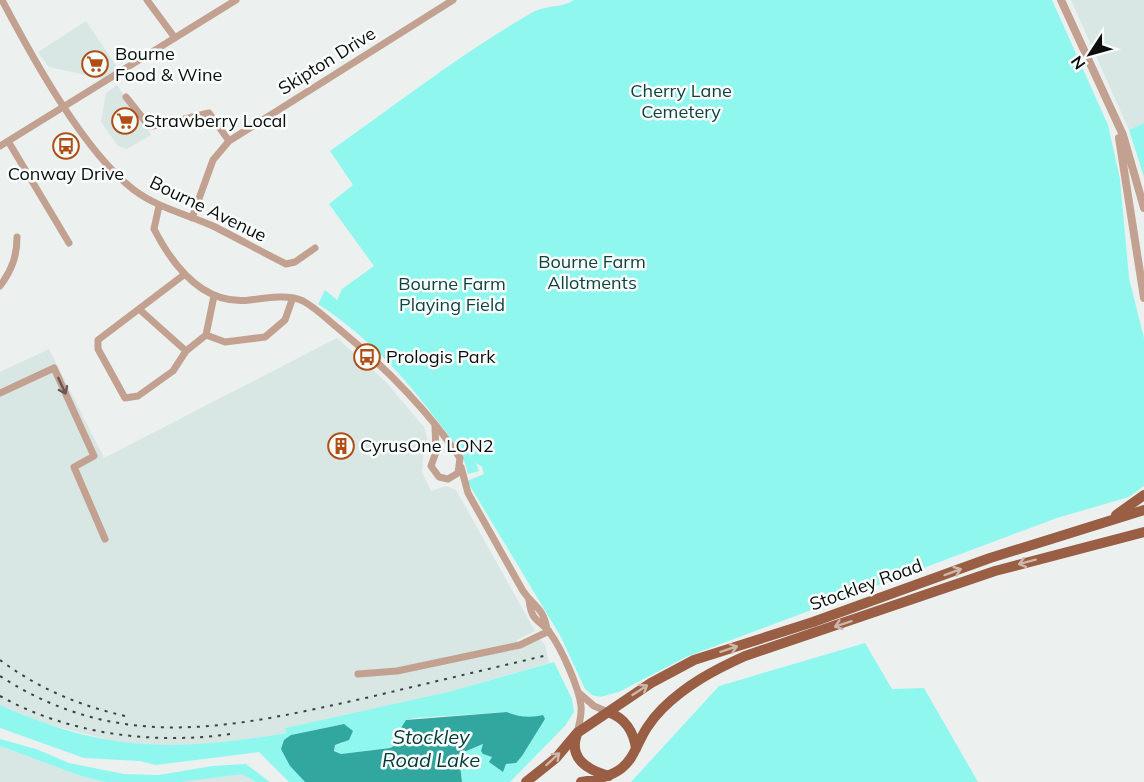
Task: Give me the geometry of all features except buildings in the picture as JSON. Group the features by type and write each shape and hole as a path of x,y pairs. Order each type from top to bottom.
{"main road":[{"path":"1109,521 1144,495"},
{"name":"Stockley Road","path":"526,782 556,758 577,733 651,683 694,660 823,619 990,558 1144,510"},
{"name":"Stockley Road","path":"610,776 624,768 661,711 681,692 716,669 745,656 994,571 1144,532"},
{"path":"1124,538 1144,536"},
{"path":"608,712 624,721 630,729 636,749"},
{"path":"577,733 575,750 580,763 588,769 610,776"},
{"path":"581,782 610,776"}],"street":[{"name":"Bourne Avenue","path":"2,0 65,106 114,173 159,206 192,218 286,264 294,262 315,248"},
{"path":"147,0 175,38"},
{"path":"0,146 236,0"},
{"name":"Skipton Drive","path":"192,218 213,160 229,141 453,0"},
{"path":"1060,0 1115,123 1123,135 1144,208"},
{"path":"126,97 149,126 155,128 180,118 209,112 229,141"},
{"path":"1115,123 1144,298"},
{"path":"8,141 69,243"},
{"path":"159,206 154,229 185,274 211,294 231,300 248,301 273,297 302,300 403,386 460,458 468,493"},
{"path":"0,286 9,275 17,254 17,237"},
{"path":"185,274 98,340 98,349 125,398 138,396 173,371 186,351 207,335 211,294"},
{"path":"207,335 225,342 265,337 285,320 292,300"},
{"path":"140,309 186,351"},
{"path":"0,393 54,368 94,456 74,467 105,539"},
{"path":"435,426 436,452 431,463 432,471 444,479 453,477 461,467"},
{"path":"436,452 446,448 454,451"},
{"path":"453,477 468,493 529,600 530,612 537,623 548,630 579,693 581,711 577,733"},
{"path":"358,675 397,671 520,645 548,630"},
{"path":"579,693 594,706 608,712"}],"shaded area":[{"path":"1071,0 1144,0 1144,123 1129,130"},
{"path":"86,21 119,70 104,79 49,67 38,52"},
{"path":"117,85 151,135 127,149 118,146 101,122 106,93"},
{"path":"337,338 386,382 424,427 429,443 423,457 422,472 431,491 446,486 456,490 535,631 517,640 521,648 540,639 545,645 549,663 448,692 285,728 286,733 223,743 175,747 117,742 35,721 0,705 0,372 49,349 104,458"},
{"path":"0,746 81,776 106,782 0,782"},
{"path":"241,772 263,782 173,782"}],"green space":[{"path":"574,0 1052,0 1108,125 1120,179 1129,278 1144,338 1144,486 1129,497 1057,518 686,657 619,692 600,697 592,695 585,689 561,637 467,481 484,474 482,467 476,463 479,471 468,474 464,460 453,441 399,374 353,330 318,304 325,290 337,300 342,289 374,266 329,204 353,185 330,151 457,60 509,27 535,11"},
{"path":"1144,123 1144,177 1129,130"},
{"path":"865,643 892,689 924,688 978,782 631,782 719,686"},
{"path":"554,662 572,699 574,712 565,726 510,782 462,782 459,757 464,752 484,744 483,754 492,757 490,762 500,770 505,768 506,764 516,762 522,756 545,719 506,712 415,718 406,720 401,743 397,747 341,754 334,750 335,745 343,743 344,724 291,735 290,766 305,782 289,782 259,752 156,765 140,761 84,758 0,728 0,705 73,732 107,740 174,745 246,739 286,733 285,728 448,692"},
{"path":"0,739 36,749 69,763 124,774 159,775 212,766 246,764 270,782 256,782 242,774 180,782 106,782 81,776 0,746"}],"water":[{"name":"Stockley Road Lake","path":"507,712 525,716 543,715 545,719 522,756 516,763 506,764 503,772 489,762 492,757 483,754 481,751 483,744 464,752 459,757 462,782 305,782 290,766 281,749 284,740 291,735 344,724 353,731 349,740 335,745 334,751 341,754 390,748 400,743 401,728 406,720"}],"railway":[{"path":"0,676 46,701 91,717 136,725 182,727 227,724 321,708 548,655"},
{"path":"0,660 30,680 62,696 130,717"},
{"path":"0,696 54,720 112,733 171,738 230,734"}],"place":[{"name":"Bourne Food & Wine","path":"95,64"},
{"name":"Strawberry Local","path":"125,121"},
{"name":"Conway Drive","path":"66,146"},
{"name":"Prologis Park","path":"367,357"},
{"name":"CyrusOne LON2","path":"341,446"}],"park label":[{"name":"Cherry Lane Cemetery","path":"681,101"},
{"name":"Bourne Farm Allotments","path":"592,272"},
{"name":"Bourne Farm Playing Field","path":"452,294"}]}
